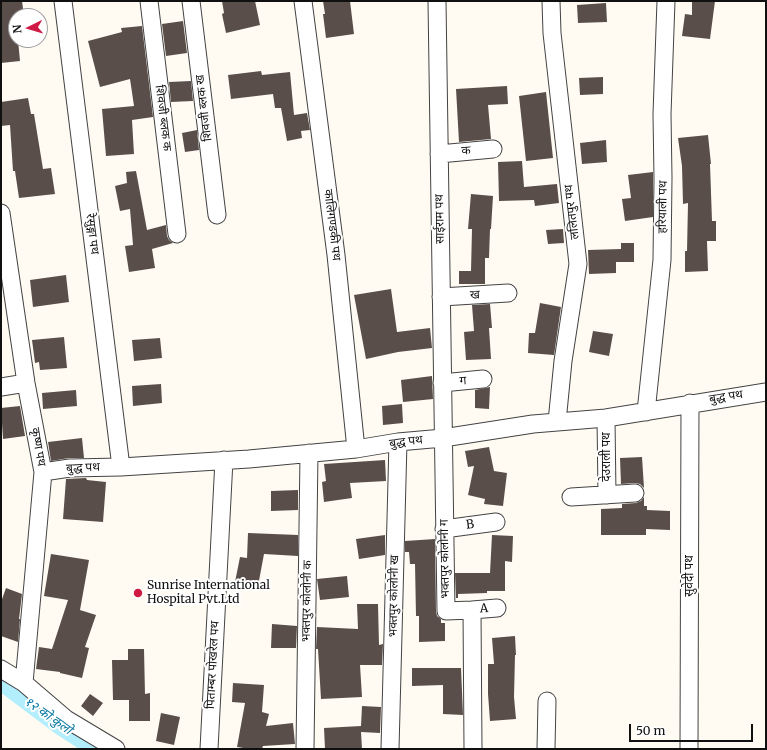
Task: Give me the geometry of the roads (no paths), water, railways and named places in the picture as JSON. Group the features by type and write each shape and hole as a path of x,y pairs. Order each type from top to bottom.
{"street":[{"name":"रेसुङ्गा पथ","path":"63,1 121,467"},
{"name":"शिवजी ब्लक क","path":"149,1 177,234"},
{"name":"शिवजी ब्लक ख","path":"191,1 217,215"},
{"name":"कालिगण्डकी पथ","path":"303,1 336,255 356,449"},
{"name":"साईराम पथ","path":"437,1 443,438"},
{"name":"ललितपुर पथ","path":"551,1 552,32 578,264 563,361 557,422"},
{"name":"हरियाली पथ","path":"646,412 662,260 662,114 666,1"},
{"name":"क","path":"440,154 493,149"},
{"name":"कृष्ण पथ","path":"1,213 26,383 43,472 24,683"},
{"name":"ख","path":"441,297 508,293"},
{"name":"ग","path":"442,383 483,379"},
{"path":"1,387 26,383"},
{"name":"बुद्ध पथ","path":"43,472 70,468 121,467 356,449 398,442 443,438 533,424 606,418 690,403 766,392"},
{"name":"सुवेदी पथ","path":"689,749 690,403"},
{"name":"देउराली पथ","path":"606,418 607,495"},
{"name":"भक्तपुर कोलोनी ग","path":"443,438 446,611 472,610"},
{"name":"भक्तपुर कोलोनी ख","path":"390,749 398,442"},
{"name":"भक्तपुर कोलोनी क","path":"305,749 309,453"},
{"name":"पिताम्बर पोखरेल पथ","path":"209,749 224,460"},
{"name":"देउराली पथ","path":"571,497 635,493"},
{"name":"B","path":"444,529 496,522"},
{"name":"A","path":"472,610 497,608"},
{"path":"472,610 473,749"},
{"path":"1,669 24,683 66,719 116,749"},
{"path":"546,749 547,701"}],"waterway":[{"name":"१२ को कुलो","path":"1,682 58,725 95,749"}],"place":[{"name":"Sunrise International Hospital Pvt.Ltd","path":"138,593"}]}
